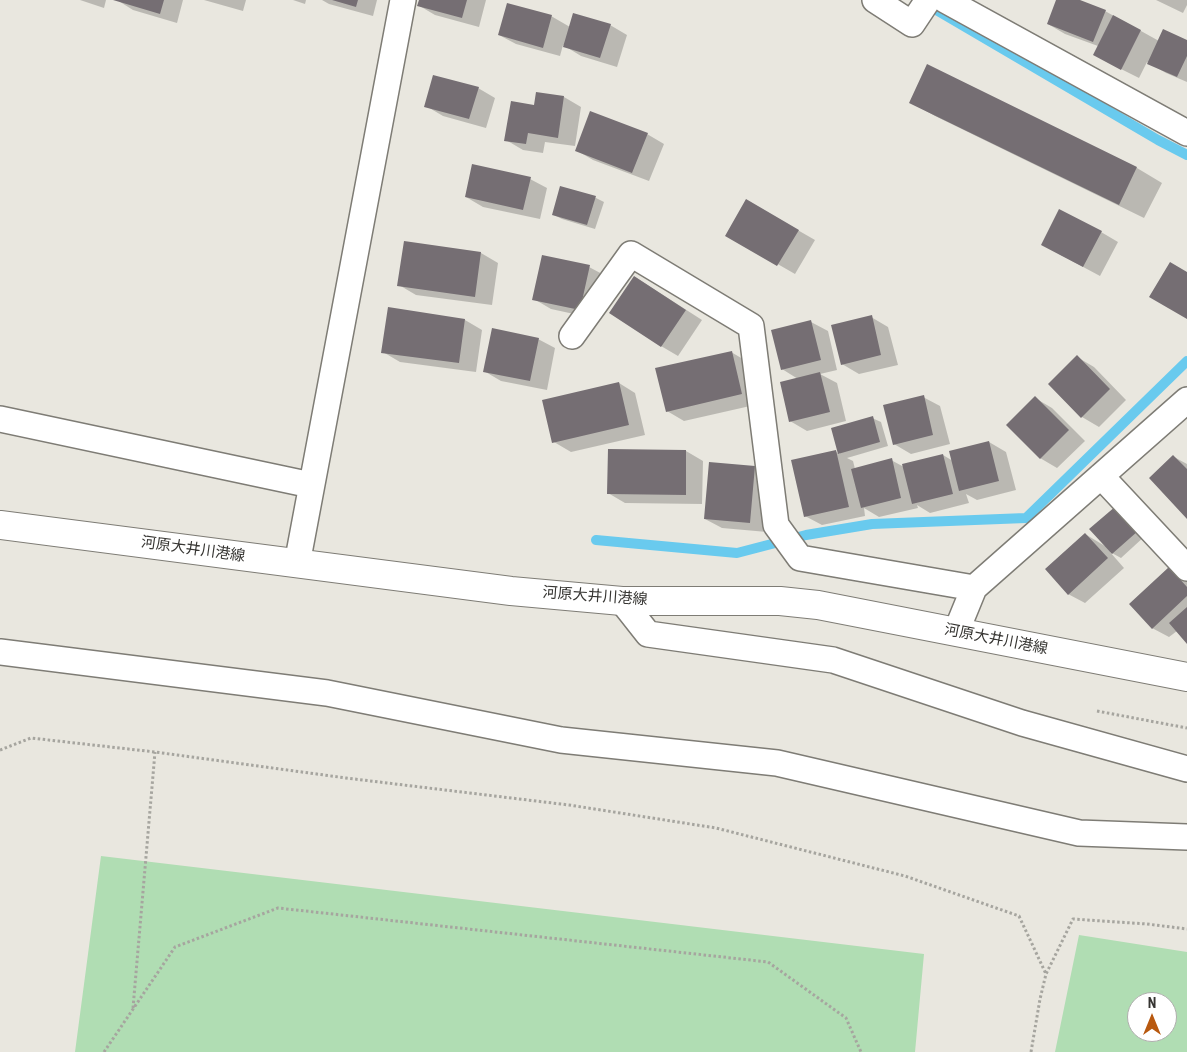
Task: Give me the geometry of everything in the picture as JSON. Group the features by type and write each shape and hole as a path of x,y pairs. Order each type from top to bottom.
{"main road":[{"name":"河原大井川港線","path":"0,525 511,591 622,601 780,601 818,606 1187,677"}],"street":[{"path":"297,564 403,0"},
{"path":"875,0 912,24 928,0"},
{"path":"945,0 1187,133"},
{"path":"572,336 631,254 751,326 776,525 800,558 974,588"},
{"path":"956,632 974,588 1187,400"},
{"path":"0,419 311,485"},
{"path":"1101,476 1187,568"},
{"path":"622,601 648,634 833,660 1022,723 1187,769"},
{"path":"0,652 327,693 561,740 777,763 1079,834 1187,837"}],"path":[{"path":"0,750 31,738 569,805 716,828 905,876 1019,916 1046,974"},
{"path":"133,1009 155,752"},
{"path":"104,1052 175,947 278,908 768,962 846,1018 861,1052"},
{"path":"1031,1052 1046,974 1073,919 1187,929"}],"green space":[{"path":"101,856 924,954 915,1052 75,1052"},
{"path":"1079,935 1187,952 1187,1052 1055,1052"}],"building":[{"path":"113,0 164,0 160,14"},
{"path":"332,0 358,0 356,7"},
{"path":"419,0 467,0 462,18 417,6"},
{"path":"1056,0 1080,0 1106,10 1093,42 1047,24"},
{"path":"507,3 552,15 543,48 498,35"},
{"path":"573,13 611,24 600,58 563,47"},
{"path":"1113,15 1141,30 1121,70 1093,55"},
{"path":"1163,29 1187,40 1187,56 1177,77 1147,64"},
{"path":"927,64 1137,167 1119,205 909,103"},
{"path":"433,75 479,87 469,119 424,107"},
{"path":"536,92 564,96 558,138 528,133 526,144 504,141 511,101 534,105"},
{"path":"590,111 648,133 632,173 575,151"},
{"path":"472,164 531,177 523,210 465,197"},
{"path":"560,186 596,196 587,225 552,215"},
{"path":"746,199 799,230 777,266 725,236"},
{"path":"1059,209 1102,231 1083,267 1041,245"},
{"path":"404,241 481,252 475,297 397,286"},
{"path":"542,255 590,265 580,310 532,300"},
{"path":"1170,262 1187,272 1187,319 1149,297"},
{"path":"634,276 686,310 661,347 609,313"},
{"path":"388,307 465,319 459,363 381,353"},
{"path":"872,315 881,355 841,365 831,325"},
{"path":"811,320 821,360 781,370 771,330"},
{"path":"492,328 539,338 530,381 483,372"},
{"path":"732,351 742,394 666,412 655,368"},
{"path":"1077,355 1110,389 1081,418 1048,384"},
{"path":"820,372 830,412 789,422 780,382"},
{"path":"619,382 629,425 552,443 542,400"},
{"path":"924,395 933,435 893,445 883,405"},
{"path":"1035,396 1069,430 1040,459 1006,425"},
{"path":"873,416 880,442 838,454 831,428"},
{"path":"989,441 999,481 959,491 949,451"},
{"path":"608,449 686,450 686,495 607,494"},
{"path":"836,450 849,507 804,517 791,460"},
{"path":"943,454 953,494 912,504 902,464"},
{"path":"1173,455 1187,469 1187,519 1149,478"},
{"path":"892,458 901,498 861,508 851,469"},
{"path":"709,462 755,466 750,523 704,519"},
{"path":"1116,506 1138,531 1112,554 1089,529"},
{"path":"1085,533 1108,558 1068,595 1045,569"},
{"path":"1169,567 1187,587 1187,596 1152,629 1129,604"},
{"path":"1187,607 1187,644 1169,623"}],"waterway":[{"path":"926,4 1158,140 1187,155"},
{"path":"596,540 737,553 806,535 872,524 1026,518 1187,361"}]}
